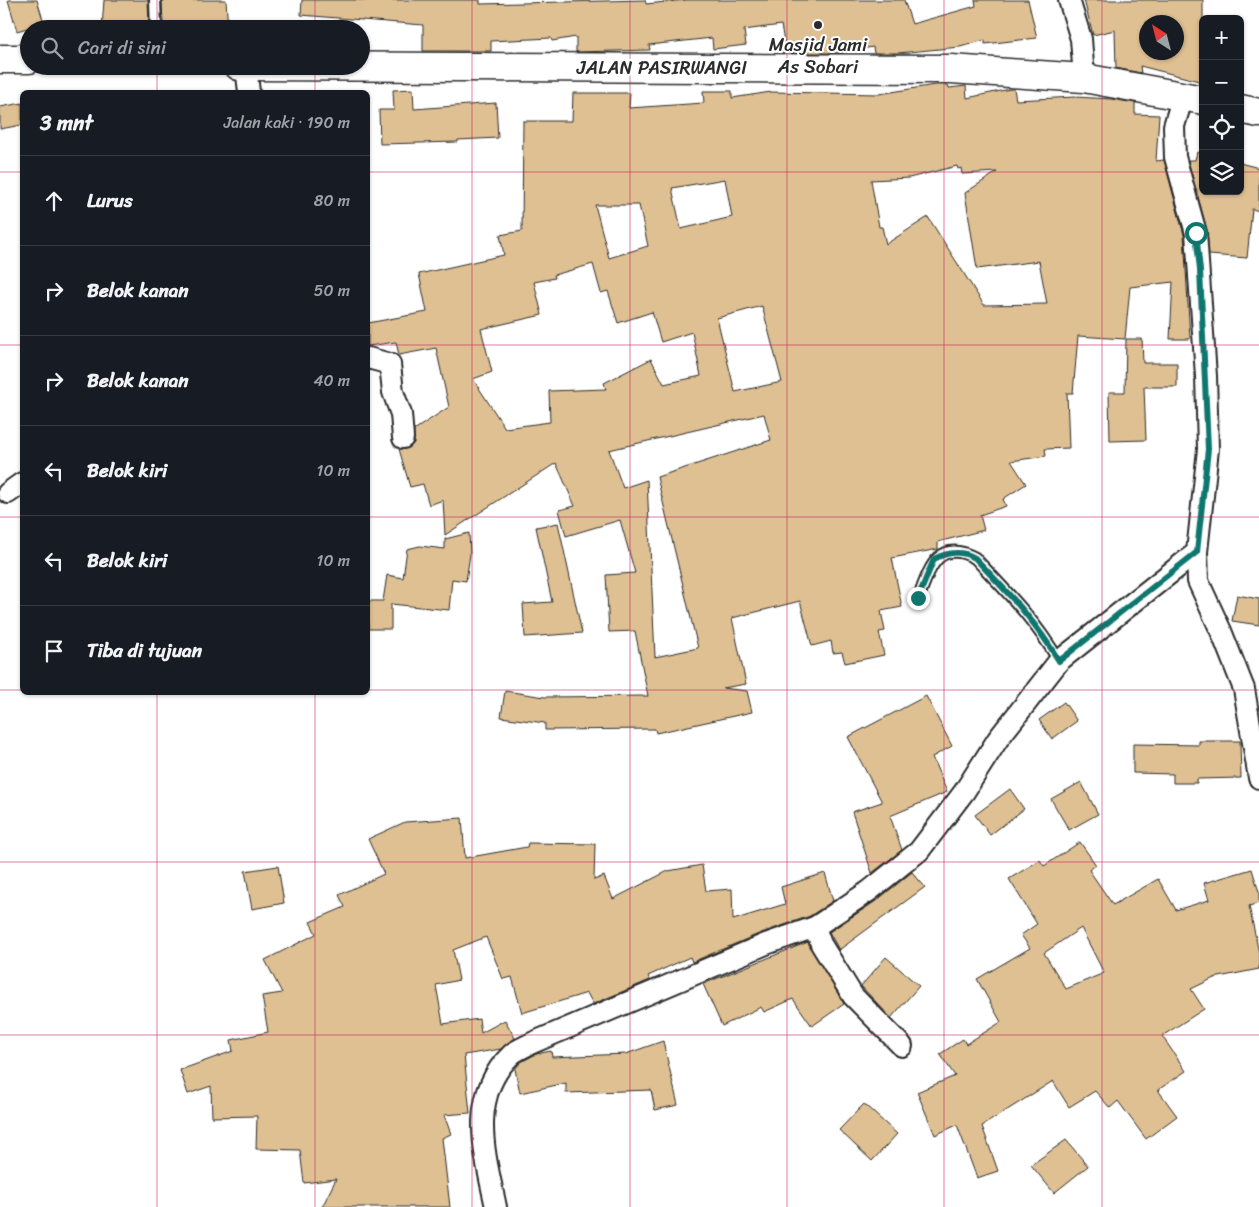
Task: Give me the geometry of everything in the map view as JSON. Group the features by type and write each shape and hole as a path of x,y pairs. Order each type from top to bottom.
{"street":[{"path":"1069,0 1081,40 1084,78"},
{"path":"0,59 20,60"},
{"name":"JALAN PASIRWANGI","path":"370,67 951,69 1084,78 1193,98"},
{"path":"247,75 249,90"},
{"path":"1193,98 1174,126 1175,157 1196,233 1206,376 1208,449 1197,552 1198,581 1221,631 1244,689 1259,778"},
{"path":"1244,110 1259,113"},
{"path":"370,359 390,364 393,392 401,414 404,438"},
{"path":"496,1207 483,1150 482,1122 490,1083 513,1054 532,1043 749,951 815,928 869,891 919,851 964,792 998,739 1059,661 1197,552"},
{"path":"815,928 821,944 853,996 902,1046"}],"lane":[{"path":"156,0 156,20"},
{"path":"918,598 934,559 944,554 966,553 975,558 1022,608 1042,632 1059,661"}],"building":[{"path":"8,0 37,0 43,20 20,20 20,30 17,31"},
{"path":"104,0 148,0 149,20 103,20"},
{"path":"162,0 226,0 227,20 163,20"},
{"path":"302,0 480,0 480,4 645,0 646,4 686,0 904,0 912,24 976,6 975,0 1028,0 1037,38 985,44 985,40 960,47 898,53 874,53 873,47 838,53 786,53 781,25 744,30 746,45 713,49 712,38 649,45 650,50 576,52 576,37 552,41 551,38 491,41 491,51 423,51 423,25 301,15"},
{"path":"1084,0 1203,0 1203,15 1199,15 1199,81 1140,66 1141,73 1116,68 1115,30 1093,35"},
{"path":"935,85 948,85 949,88 966,86 967,98 1014,89 1016,100 1075,97 1111,99 1135,103 1135,114 1159,115 1156,161 1164,160 1184,235 1190,339 1170,339 1173,282 1130,287 1125,339 1078,336 1073,393 1067,393 1069,448 1045,449 1046,456 1011,461 1026,484 1003,499 1006,506 980,515 984,530 938,542 938,549 892,558 902,607 881,611 885,631 879,632 884,655 845,663 842,652 833,653 831,641 812,646 800,601 732,618 746,684 723,688 747,691 752,712 656,733 655,729 545,730 545,723 501,717 505,691 545,697 648,696 635,631 609,632 606,575 635,573 620,520 566,536 559,510 575,506 556,463 445,535 443,500 429,505 423,484 410,487 399,449 410,447 414,443 414,430 449,407 436,348 399,355 396,342 370,346 370,323 427,312 419,274 504,255 500,235 522,231 523,121 572,121 573,93 630,93 629,108 704,103 703,91 732,91 732,98 771,92 879,94","holes":["957,166 958,169 961,168 962,174 997,172 965,193 977,269 1039,261 1047,304 984,305 928,217 886,244 882,227 879,227 871,180 909,178","725,179 732,217 681,229 672,188","595,205 639,205 648,246 609,258","593,264 601,293 608,291 618,323 652,312 661,342 692,332 701,376 664,384 651,359 604,383 606,389 549,391 550,422 505,428 473,379 492,372 481,329 542,315 534,282 555,278 554,275","762,306 782,382 735,392 717,318","764,414 771,440 657,477 698,648 655,657 647,480 623,488 609,450"]},
{"path":"413,89 414,109 496,103 498,138 458,140 458,142 380,144 379,110 394,110 393,90"},
{"path":"20,103 20,125 0,129 0,107"},
{"path":"1197,152 1199,152 1199,195 1244,195 1244,164 1259,168 1259,211 1252,209 1247,258 1209,255 1207,230 1188,160 1195,160"},
{"path":"1126,339 1142,339 1143,363 1177,363 1177,387 1144,387 1146,440 1110,441 1109,392 1125,392"},
{"path":"558,523 582,633 525,637 523,604 552,602 536,527"},
{"path":"469,533 470,554 466,581 452,579 449,610 391,604 391,629 370,629 370,601 383,601 387,575 403,578 407,549 420,546 445,549 445,539"},
{"path":"1237,595 1259,599 1259,625 1232,621"},
{"path":"926,696 952,746 932,757 947,792 890,816 902,850 872,873 852,812 882,802 848,737"},
{"path":"1064,702 1077,721 1052,739 1039,720"},
{"path":"1199,741 1240,741 1241,778 1197,779 1197,783 1173,783 1173,774 1133,773 1133,744 1199,745"},
{"path":"1081,782 1098,814 1069,830 1051,799"},
{"path":"1010,789 1024,809 990,835 975,815"},
{"path":"462,818 465,858 527,847 528,843 595,844 594,880 604,876 613,899 668,871 702,865 706,891 732,889 733,920 785,904 781,887 825,873 833,901 810,916 761,933 692,962 690,957 648,976 650,980 593,1004 587,993 522,1013 512,977 503,979 486,937 453,950 459,980 436,985 443,1024 479,1019 481,1033 505,1020 515,1038 501,1049 464,1055 470,1113 444,1115 451,1134 442,1138 450,1207 322,1207 336,1179 304,1183 300,1150 256,1149 257,1116 212,1117 211,1086 188,1094 180,1070 233,1051 231,1040 268,1032 262,996 282,993 265,960 316,934 310,922 345,907 339,895 384,874 368,839 405,822"},
{"path":"1080,842 1096,865 1089,870 1113,905 1158,879 1176,910 1209,900 1204,883 1252,869 1259,892 1259,903 1249,906 1259,953 1259,969 1214,978 1191,989 1204,1009 1162,1036 1186,1071 1158,1090 1177,1116 1146,1139 1118,1101 1110,1108 1095,1091 1069,1107 1053,1081 982,1126 998,1171 977,1178 957,1125 935,1135 917,1092 955,1076 940,1054 963,1039 966,1044 1001,1022 977,979 1030,948 1021,935 1037,924 1009,879 1040,860 1044,866","holes":["1081,928 1104,973 1066,989 1044,953"]},
{"path":"278,866 284,903 252,909 245,871"},
{"path":"912,872 925,887 839,950 829,932 876,901"},
{"path":"808,942 844,1004 812,1026 793,999 764,1012 761,1007 722,1026 703,984"},
{"path":"886,957 919,986 891,1018 861,986"},
{"path":"663,1041 678,1105 655,1110 651,1090 566,1093 566,1083 520,1093 515,1069 521,1062 536,1054 551,1051 552,1057 626,1054"},
{"path":"864,1104 897,1134 872,1161 839,1130"},
{"path":"1066,1140 1088,1166 1054,1193 1031,1165"}],"place":[{"name":"Masjid Jami As Sobari","path":"818,25"}],"route":[{"path":"918,598 934,559 944,554 966,553 975,558 1022,608 1042,632 1059,661 1197,552 1208,449 1206,376 1196,233"}]}
